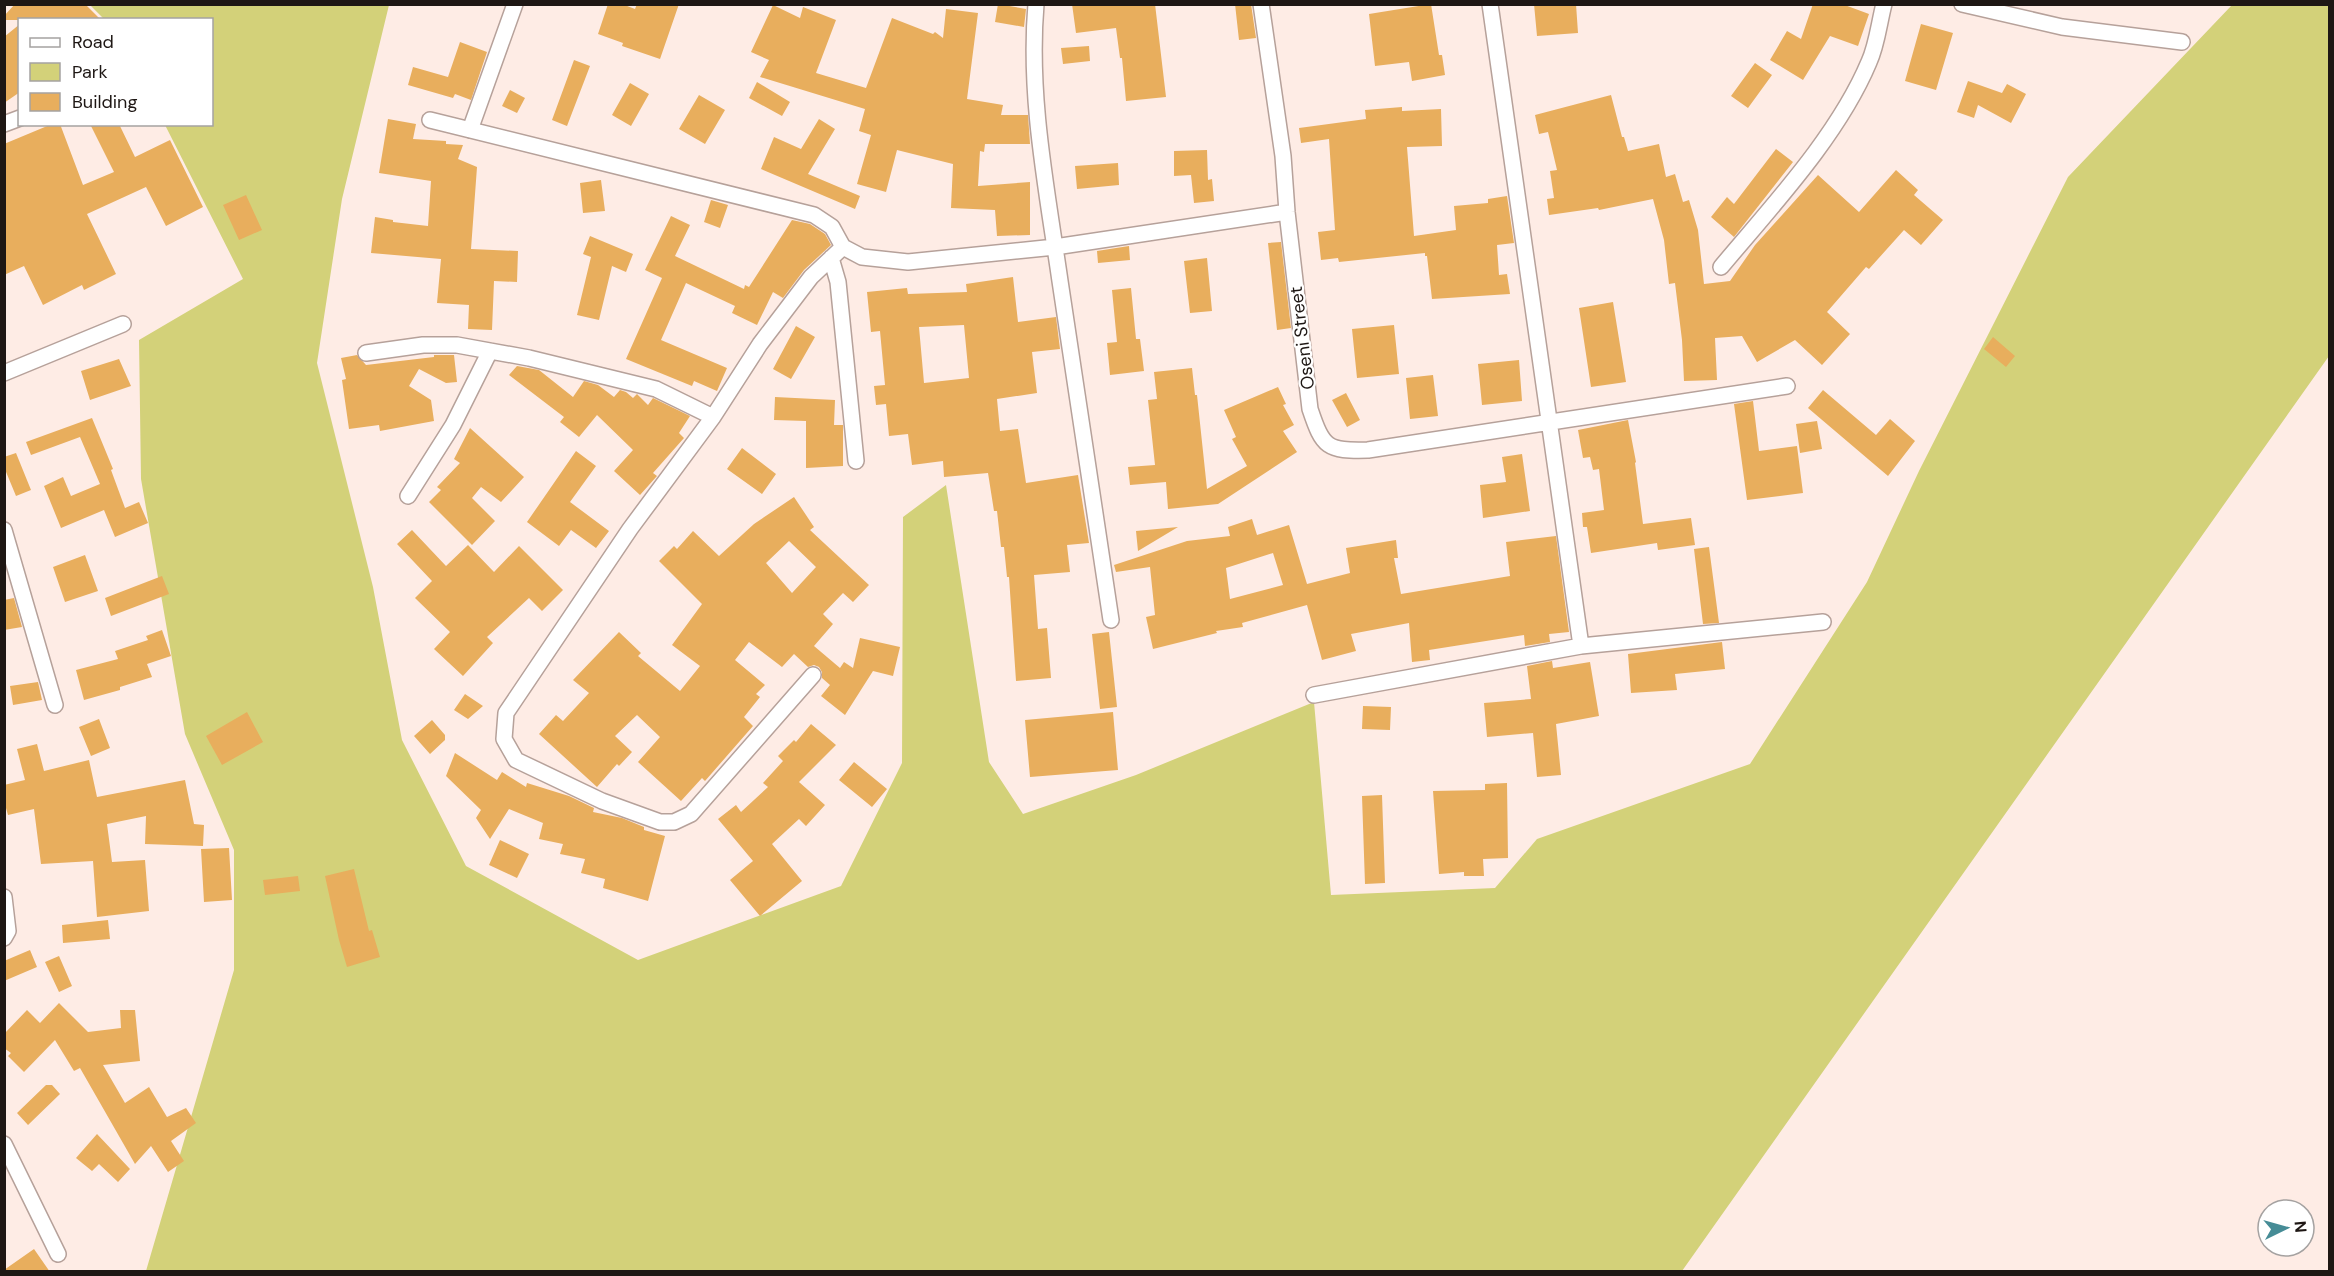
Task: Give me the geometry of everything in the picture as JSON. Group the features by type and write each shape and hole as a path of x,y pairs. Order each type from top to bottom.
{"street":[{"path":"470,130 515,4"},
{"path":"1036,4 1034,37 1037,104 1045,183 1111,620"},
{"name":"Oseni Street","path":"1261,4 1283,156 1287,212 1310,409 1319,436 1329,445 1341,451 1368,450 1787,386"},
{"path":"1490,4 1581,646"},
{"path":"1721,267 1815,153 1832,128 1869,62 1884,4"},
{"path":"1962,4 2062,27 2182,42"},
{"path":"430,120 814,215 832,227 843,247 862,257 908,262 1055,247 1287,212"},
{"path":"813,675 691,814 674,822 660,822 602,801 516,760 504,738 506,713 630,529 713,417 760,344 811,277 843,247"},
{"path":"831,258 838,282 856,461"},
{"path":"4,373 123,324"},
{"path":"366,353 423,345 457,345 529,358 656,389 713,417"},
{"path":"408,496 453,425 490,351"},
{"path":"4,530 55,705"},
{"path":"1314,695 1581,646 1824,622"},
{"path":"4,897 8,931 4,938"},
{"path":"4,1144 58,1254"}],"green space":[{"path":"90,5 389,5 342,199 317,363 373,587 402,740 466,866 638,960 841,886 902,763 903,517 946,485 989,762 1023,814 1136,775 1314,702 1331,895 1495,888 1537,839 1750,764 1867,582 1919,471 2068,177 2232,5 2329,5 2329,356 1682,1271 146,1271 234,970 234,850 185,734 141,479 139,340 243,279 166,126 213,126 213,18 103,18"}],"building":[{"path":"15,4 85,4 99,18 4,20 4,16"},
{"path":"608,4 622,4 635,9 637,4 679,4 660,59 622,46 623,43 598,34"},
{"path":"998,4 1026,9 1024,27 995,22"},
{"path":"1072,4 1155,4 1166,97 1126,101 1122,58 1120,58 1116,28 1076,33"},
{"path":"1235,4 1251,4 1256,38 1239,40"},
{"path":"1431,4 1439,55 1442,55 1445,75 1412,81 1409,62 1375,66 1369,14"},
{"path":"1534,4 1576,4 1578,33 1537,36"},
{"path":"1813,4 1842,4 1869,14 1858,46 1830,36 1803,80 1770,60 1787,31 1801,39"},
{"path":"773,5 800,18 803,7 836,20 816,73 866,88 892,18 933,34 935,32 943,38 946,9 978,13 967,99 1003,105 1001,115 1028,115 1030,144 985,144 984,152 980,151 978,186 1030,182 1030,235 997,236 995,210 951,208 953,164 897,150 886,192 857,184 871,135 859,131 865,109 760,77 769,60 751,52"},
{"path":"1921,24 1953,33 1936,90 1905,81"},
{"path":"18,26 18,93 4,103 4,37"},
{"path":"460,42 487,52 471,100 455,94 453,98 408,85 413,67 448,77"},
{"path":"1089,46 1090,61 1063,64 1061,48"},
{"path":"574,60 590,66 567,126 552,120"},
{"path":"1755,63 1772,75 1748,108 1731,96"},
{"path":"1968,81 2002,93 2007,84 2026,94 2011,123 1978,105 1974,118 1957,112"},
{"path":"757,82 790,102 782,116 749,98"},
{"path":"630,83 649,94 631,126 612,115"},
{"path":"510,90 525,98 517,113 502,106"},
{"path":"699,95 725,110 705,144 679,129"},
{"path":"1611,95 1628,151 1659,144 1666,177 1675,174 1683,202 1689,200 1698,230 1704,284 1730,281 1755,245 1818,175 1859,212 1896,170 1918,190 1914,195 1943,220 1921,245 1904,230 1869,269 1866,267 1827,312 1850,334 1822,365 1795,340 1757,362 1742,336 1715,338 1717,380 1684,381 1675,283 1669,284 1664,240 1653,199 1599,210 1598,208 1549,215 1547,199 1554,198 1550,171 1557,170 1548,132 1539,134 1535,115"},
{"path":"1402,107 1402,111 1441,109 1442,146 1407,147 1414,236 1456,230 1454,206 1488,203 1488,199 1507,196 1514,243 1497,245 1499,275 1507,274 1510,294 1432,299 1425,253 1339,262 1338,258 1321,260 1318,232 1335,230 1329,139 1301,143 1299,128 1366,119 1365,110"},
{"path":"388,119 416,124 413,139 446,141 446,144 463,145 458,159 477,167 471,249 518,251 517,282 494,281 492,330 468,329 469,305 437,303 441,259 371,253 375,217 393,220 393,222 428,226 431,181 379,173"},
{"path":"819,119 835,129 808,174 860,196 855,209 761,169 774,137 801,149"},
{"path":"47,126 61,126 83,185 114,172 91,126 120,126 135,157 170,140 203,207 166,226 146,187 87,214 116,274 84,290 82,285 43,305 24,266 4,275 4,144"},
{"path":"1776,149 1793,162 1734,237 1711,217 1727,197 1734,204"},
{"path":"1207,150 1208,180 1212,179 1214,201 1194,203 1191,175 1174,176 1174,151"},
{"path":"1118,163 1119,185 1077,189 1075,166"},
{"path":"601,180 605,211 583,213 580,183"},
{"path":"246,195 262,230 239,240 223,205"},
{"path":"711,200 728,205 720,228 704,222"},
{"path":"671,216 690,225 675,256 744,289 745,285 749,287 792,220 810,224 825,234 831,245 804,270 783,298 773,292 757,325 732,313 735,306 686,283 661,340 727,368 717,391 694,381 692,386 626,359 662,278 645,270"},
{"path":"590,236 633,254 626,272 612,266 599,320 577,315 591,257 583,254"},
{"path":"1281,242 1291,328 1277,330 1268,243"},
{"path":"1129,246 1130,260 1098,263 1097,251"},
{"path":"1207,258 1212,311 1190,313 1184,261"},
{"path":"1013,277 1018,322 1056,317 1060,349 1032,352 1037,393 997,399 1000,431 1018,429 1026,483 1078,475 1089,543 1067,545 1070,572 1034,575 1038,629 1047,628 1051,678 1016,681 1009,577 1007,577 1004,547 1001,547 997,511 994,511 988,473 944,477 943,461 912,465 908,434 889,436 886,404 876,405 874,386 885,385 880,331 871,332 867,292 907,288 908,294 967,292 966,284","holes":["964,325 969,378 924,383 919,327"]},
{"path":"1131,288 1136,339 1140,339 1144,371 1110,375 1107,343 1117,342 1112,290"},
{"path":"1613,302 1626,382 1591,387 1579,308"},
{"path":"1394,325 1399,374 1357,378 1352,329"},
{"path":"796,326 815,337 791,379 773,369"},
{"path":"1993,337 2015,356 2006,367 1984,349"},
{"path":"357,355 366,365 434,357 434,355 454,355 457,382 446,383 419,369 409,386 431,400 434,421 380,431 379,425 349,429 342,380 346,379 341,358"},
{"path":"119,359 131,386 90,400 81,371"},
{"path":"1519,360 1522,401 1482,405 1478,364"},
{"path":"517,366 539,370 573,397 584,381 598,385 614,397 620,390 633,398 637,394 648,405 653,398 690,416 679,433 684,438 653,473 657,476 640,495 614,471 633,450 597,415 579,437 560,422 564,417 509,375"},
{"path":"1192,368 1207,489 1247,466 1232,439 1236,437 1224,410 1278,387 1286,404 1283,405 1294,425 1283,431 1297,452 1218,504 1168,509 1166,482 1130,485 1128,467 1155,465 1148,400 1157,399 1154,372"},
{"path":"1433,375 1438,416 1410,419 1406,378"},
{"path":"1823,390 1876,435 1890,419 1915,441 1888,476 1808,408"},
{"path":"1346,393 1360,420 1347,427 1332,400"},
{"path":"775,397 835,400 834,425 843,425 843,466 806,468 806,421 774,420"},
{"path":"1753,401 1759,451 1797,446 1803,493 1747,500 1734,404"},
{"path":"92,418 113,469 111,470 125,508 139,502 148,523 115,537 104,510 61,528 44,486 63,477 71,496 100,484 80,437 31,455 26,442"},
{"path":"1628,420 1636,462 1643,524 1691,518 1695,545 1658,550 1657,543 1591,553 1587,527 1583,527 1582,513 1604,510 1599,469 1593,470 1590,457 1583,458 1578,430"},
{"path":"1817,421 1822,449 1800,453 1796,424"},
{"path":"470,428 524,477 501,502 481,487 472,498 495,521 472,545 429,502 441,490 437,487 460,463 454,459"},
{"path":"742,448 776,474 762,494 727,469"},
{"path":"576,451 596,466 570,502 609,531 596,548 571,530 559,546 527,522"},
{"path":"16,453 31,490 16,496 4,467 4,457"},
{"path":"1522,454 1530,511 1483,518 1480,485 1506,482 1502,457"},
{"path":"794,497 814,527 810,530 869,585 853,602 843,593 823,614 833,624 814,646 840,668 844,662 853,668 860,638 900,647 893,676 873,671 845,715 821,696 830,685 822,678 819,667 814,665 808,667 794,654 782,667 749,642 735,660 765,685 756,694 760,697 744,717 753,726 705,781 702,778 681,801 638,762 660,737 637,715 615,736 632,752 619,766 617,764 597,787 539,734 556,715 563,721 589,693 573,680 619,632 641,653 638,656 680,691 700,666 672,645 702,604 659,561 674,546 677,549 693,531 719,556 754,524","holes":["789,541 816,567 792,593 766,563"]},
{"path":"1252,519 1257,535 1289,525 1307,584 1350,573 1346,548 1396,540 1398,558 1394,558 1401,594 1510,576 1506,542 1556,536 1569,632 1549,634 1550,642 1525,646 1524,635 1429,650 1430,660 1412,662 1409,623 1351,634 1356,651 1322,660 1307,605 1242,623 1243,627 1216,631 1217,633 1153,649 1146,617 1155,615 1150,567 1116,572 1114,565 1187,541 1230,536 1228,527","holes":["1273,553 1283,585 1230,599 1226,568"]},
{"path":"1178,527 1138,551 1136,531"},
{"path":"412,530 446,566 468,545 494,572 519,546 563,590 542,611 529,598 487,637 493,643 463,676 434,649 450,632 415,598 432,581 397,544"},
{"path":"1709,547 1719,623 1703,624 1694,549"},
{"path":"85,555 98,591 65,602 53,567"},
{"path":"162,576 169,594 111,616 105,598"},
{"path":"14,598 22,627 4,630 4,600"},
{"path":"162,630 171,656 147,664 152,677 120,687 120,690 84,700 76,670 118,659 115,651 148,640 146,636"},
{"path":"1109,632 1117,707 1100,709 1092,634"},
{"path":"1722,642 1725,669 1675,674 1677,690 1631,693 1628,654"},
{"path":"1552,661 1553,668 1590,662 1599,716 1556,724 1561,775 1537,777 1533,733 1487,737 1484,703 1531,699 1527,666"},
{"path":"38,682 42,700 13,705 10,686"},
{"path":"465,694 483,706 468,719 454,710"},
{"path":"1363,706 1391,707 1390,730 1362,729"},
{"path":"247,712 263,742 222,765 206,736"},
{"path":"1113,712 1118,770 1030,777 1025,720"},
{"path":"99,719 110,748 91,756 79,727"},
{"path":"432,720 445,735 445,740 430,754 414,736"},
{"path":"811,724 836,745 799,782 825,805 806,826 799,819 772,844 802,881 760,916 730,880 753,861 718,819 736,805 741,812 768,787 763,783 783,761 778,756 794,740 796,742"},
{"path":"37,744 44,771 89,760 97,797 185,780 194,824 204,825 203,846 145,844 146,816 107,824 112,862 145,860 149,911 97,917 93,861 41,864 34,809 8,815 4,801 4,785 25,780 17,749"},
{"path":"455,753 497,780 502,772 526,787 527,783 569,796 594,808 593,812 622,818 644,827 644,830 665,836 648,901 603,888 605,879 581,873 585,859 560,854 563,844 539,839 543,823 509,809 490,839 476,818 481,810 446,776"},
{"path":"854,762 887,789 872,807 839,780"},
{"path":"1507,783 1508,858 1483,859 1484,876 1464,876 1464,872 1439,874 1433,791 1485,790 1485,784"},
{"path":"1382,795 1385,883 1365,884 1362,796"},
{"path":"500,840 529,854 517,878 489,865"},
{"path":"229,848 232,900 204,902 201,849"},
{"path":"354,869 369,931 372,930 380,957 347,967 325,876"},
{"path":"298,876 300,891 265,895 263,880"},
{"path":"108,920 110,939 63,943 62,925"},
{"path":"30,950 37,967 4,981 4,961"},
{"path":"59,956 72,986 59,992 45,962"},
{"path":"59,1003 88,1032 121,1028 120,1010 135,1010 140,1061 103,1065 125,1103 149,1087 167,1117 186,1108 196,1123 171,1141 184,1161 168,1172 151,1146 135,1164 80,1068 74,1071 55,1040 24,1072 8,1056 11,1053 4,1048 4,1034 27,1010 40,1023"},
{"path":"46,1085 52,1085 60,1094 28,1125 17,1113"},
{"path":"97,1134 130,1169 118,1182 99,1164 92,1171 76,1158"},
{"path":"34,1249 50,1272 4,1272 4,1270"}]}
